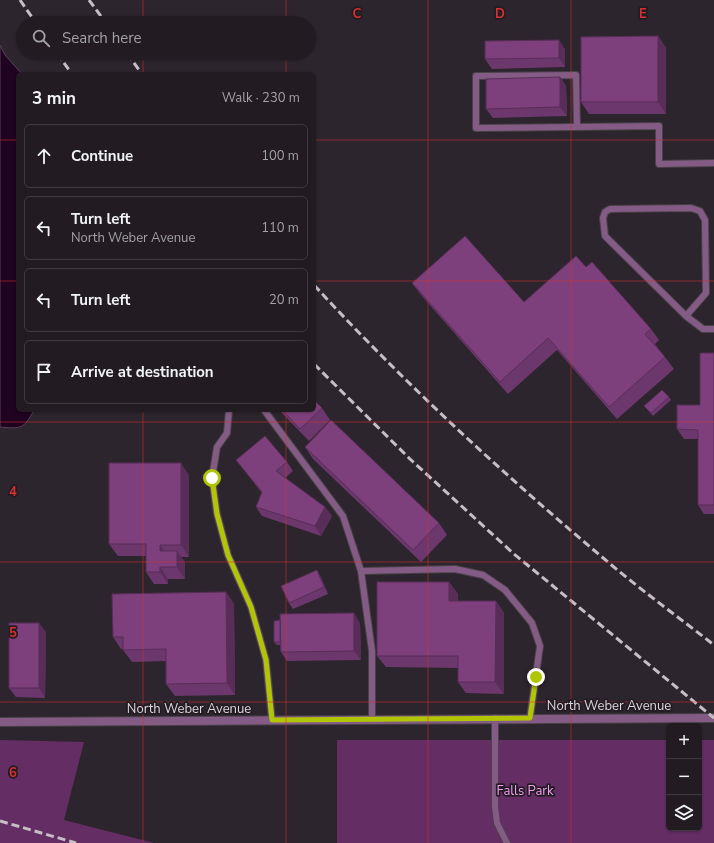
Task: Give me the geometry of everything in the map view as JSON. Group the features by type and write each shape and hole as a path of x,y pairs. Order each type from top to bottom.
{"street":[{"name":"North Weber Avenue","path":"0,722 495,718 714,718"}],"lane":[{"path":"577,128 576,75 476,76 476,128 577,128 659,126 659,164 714,163"},
{"path":"686,316 706,293 706,220 700,211 691,208 610,209 605,212 603,218 605,236 686,316 703,329 714,329"},
{"path":"229,412 227,433 217,447 212,478 217,514 228,555 251,607 266,660 272,720"},
{"path":"265,412 343,516 361,571 372,651 372,719"},
{"path":"361,571 455,569 483,576 504,590 532,623 540,646 530,718"},
{"path":"495,718 495,806 498,823 507,843"}],"green space":[{"path":"0,740 84,742 64,820 154,843 0,843"},
{"name":"Falls Park","path":"337,740 666,740 666,831 702,831 702,740 714,740 714,843 337,843"}],"shaded area":[{"path":"0,45 5,55 20,72 16,72 16,412 33,412 27,421 17,428 0,427"}],"building":[{"path":"658,36 658,102 581,102 581,37"},
{"path":"559,40 559,58 485,59 485,41"},
{"path":"560,77 560,107 486,109 486,79"},
{"path":"465,236 524,302 576,256 586,267 592,262 651,329 645,334 665,357 609,407 548,338 500,382 412,283"},
{"path":"700,353 714,353 714,505 698,505 698,430 677,429 677,405 700,405"},
{"path":"662,390 669,397 651,413 644,406"},
{"path":"316,402 322,408 300,429 284,412 316,412"},
{"path":"331,420 439,523 413,550 305,447"},
{"path":"265,436 287,462 276,471 325,507 315,526 256,507 262,492 236,460"},
{"path":"109,463 181,463 181,545 160,545 160,551 177,551 177,567 160,567 160,572 146,572 146,544 109,544"},
{"path":"317,570 324,587 289,603 281,586"},
{"path":"377,582 449,582 449,601 496,601 495,682 458,682 458,656 377,656"},
{"path":"226,592 227,683 166,684 166,649 123,650 123,637 113,637 112,594"},
{"path":"354,613 354,651 281,652 280,614"},
{"path":"280,620 280,642 274,642 274,621"},
{"path":"9,623 39,623 39,688 9,688"}],"railway":[{"path":"20,0 31,16"},
{"path":"89,0 101,16"},
{"path":"62,60 71,72"},
{"path":"132,60 141,72"},
{"path":"316,287 382,356 490,459 564,525 644,591 714,645"},
{"path":"316,366 410,459 514,554 714,718"},
{"path":"0,821 76,843"}],"route":[{"path":"212,478 217,514 228,555 251,607 266,660 272,720 530,718 536,677"}]}
